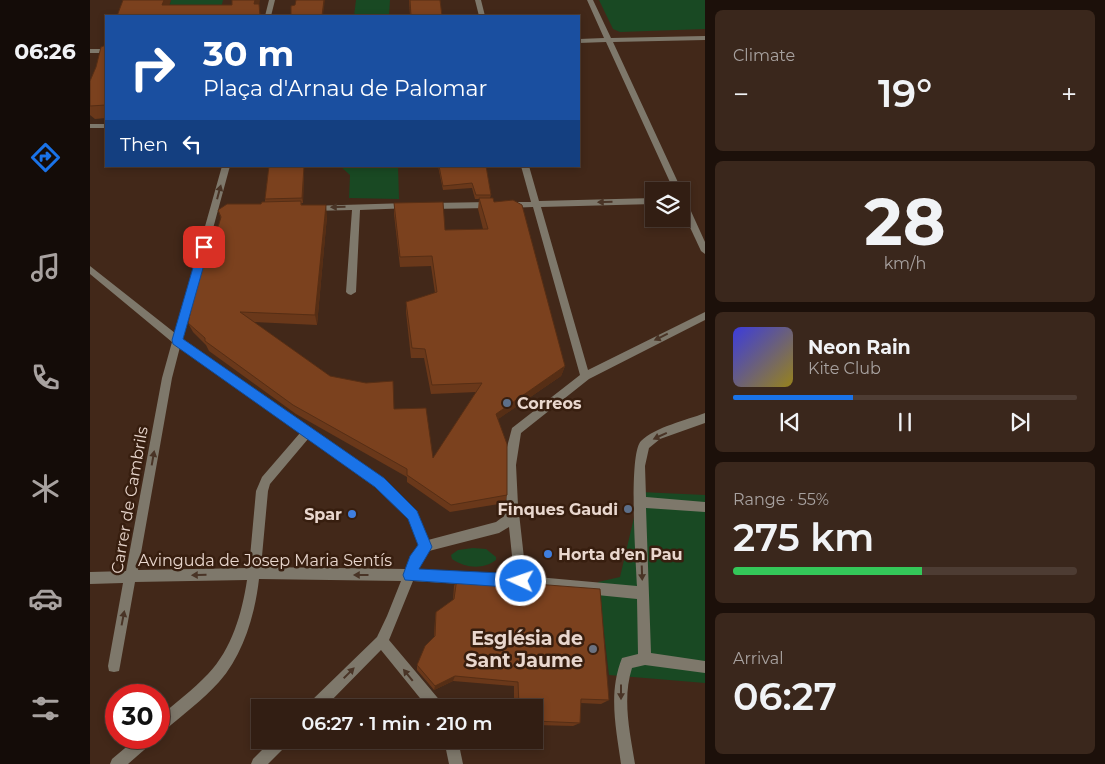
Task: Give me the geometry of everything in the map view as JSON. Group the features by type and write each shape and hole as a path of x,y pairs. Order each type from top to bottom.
{"street":[{"path":"268,15 272,0"},
{"path":"478,0 482,15"},
{"path":"590,0 674,182"},
{"path":"580,41 705,38"},
{"path":"90,51 105,49"},
{"path":"101,59 105,51"},
{"path":"90,126 105,126"},
{"name":"Carrer de Cambrils","path":"114,666 168,378 177,340 219,209 226,167"},
{"path":"525,167 585,376"},
{"path":"422,206 645,201"},
{"path":"299,208 413,206"},
{"path":"350,292 356,207"},
{"path":"690,217 705,250"},
{"path":"90,269 177,340 379,482 413,515 425,547"},
{"path":"521,581 511,453 516,431 585,376 705,316"},
{"path":"645,659 640,502 640,466 644,445 656,436 705,418"},
{"path":"170,716 218,672 234,644 247,614 262,491 266,481 306,432"},
{"path":"640,502 705,507"},
{"path":"323,699 381,641 392,621 415,561 425,547 500,527 508,520 514,510"},
{"name":"Avinguda de Josep Maria Sentís","path":"90,578 252,574 410,575 521,581 642,593"},
{"path":"381,641 429,699"},
{"path":"628,764 621,714 621,677 627,663 645,659 705,666"},
{"path":"117,764 134,749"},
{"path":"258,764 273,749"},
{"path":"453,749 456,764"}],"green space":[{"path":"171,0 223,0 219,15 166,15"},
{"path":"356,0 390,0 389,15 354,15"},
{"path":"599,0 705,0 705,29 620,32 613,29"},
{"path":"341,167 398,167 399,199 349,198 350,175"},
{"path":"640,492 705,495 705,683 609,675 598,582 620,577"},
{"path":"486,549 496,557 496,560 474,567 452,559 451,555 458,550"}],"building":[{"path":"123,0 164,0 162,5 232,5 232,0 255,0 254,4 259,4 260,15 117,15"},
{"path":"296,0 324,0 322,15 291,15 291,6 295,5"},
{"path":"410,0 440,0 442,15 411,15"},
{"path":"105,45 105,105 90,106 90,81 101,47"},
{"path":"269,167 304,167 302,198 265,199"},
{"path":"439,167 486,167 491,195 476,195 472,183 443,186"},
{"path":"479,198 493,198 494,202 513,200 522,205 565,366 496,414 507,444 507,495 451,505 407,475 407,469 293,405 205,341 205,338 188,323 208,236 216,234 221,217 218,210 227,204 261,204 262,202 301,201 301,205 326,205 315,315 240,312 330,376 366,383 393,381 394,409 426,408 433,458 482,383 432,385 425,349 412,348 406,302 437,292 432,256 400,257 394,203 443,202 445,230 488,229"},
{"path":"457,578 600,589 609,700 581,699 580,723 543,721 543,699 519,699 518,682 455,676 435,686 417,665 425,646 435,636 436,612 454,599"}],"place":[{"name":"Correos","path":"507,403"},
{"name":"Finques Gaudi","path":"628,509"},
{"name":"Spar","path":"352,514"},
{"name":"Horta d’en Pau","path":"548,554"},
{"name":"Església de Sant Jaume","path":"593,649"}],"route":[{"path":"204,247 177,340 379,482 413,515 425,547 415,561 410,575 521,581"}]}
